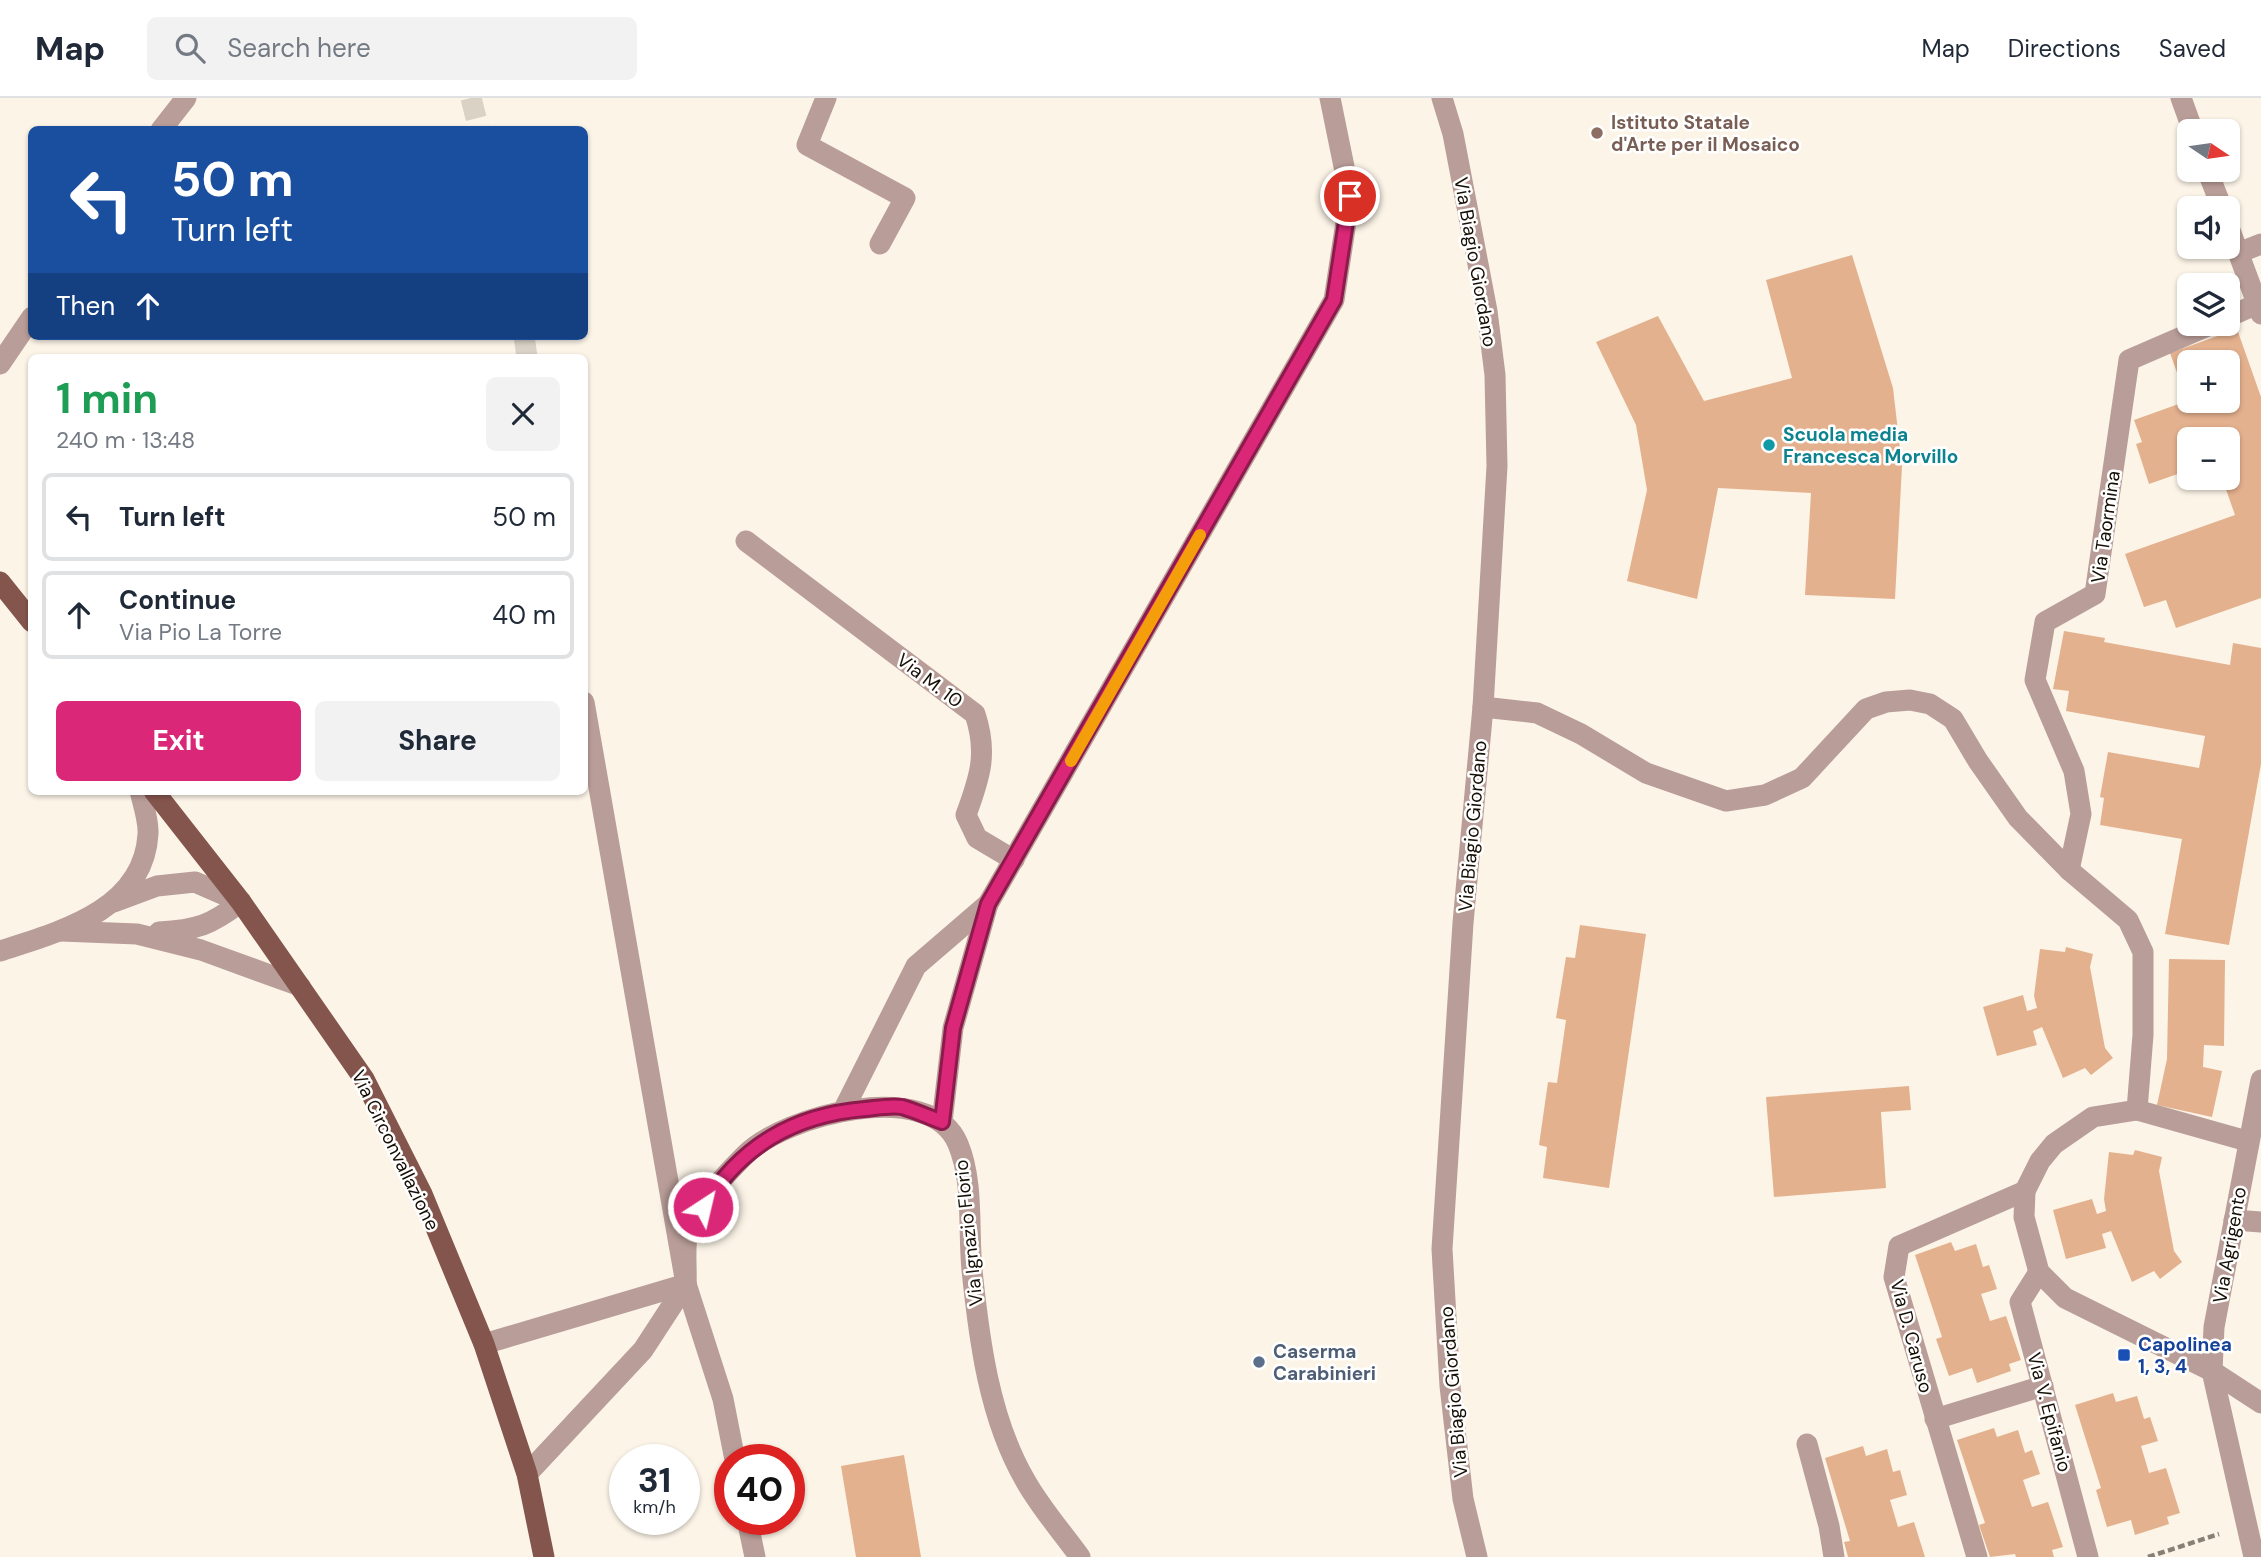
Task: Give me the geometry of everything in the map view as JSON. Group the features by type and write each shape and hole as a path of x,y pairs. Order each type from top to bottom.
{"main road":[{"path":"0,582 28,617"},
{"name":"Via Circonvallazione","path":"157,795 241,902 364,1079 422,1194 484,1344 527,1474 544,1557"}],"street":[{"path":"164,126 186,98"},
{"path":"827,98 807,145 905,198 880,244"},
{"path":"527,1474 643,1350 686,1284 688,1230 718,1184 750,1149 786,1128 843,1111 900,1106 942,1122 953,1028 988,904 1334,300 1350,196 1330,98"},
{"name":"Via Biagio Giordano","path":"1443,98 1453,134 1487,311 1495,375 1497,466 1483,707 1463,923 1442,1249 1450,1386 1463,1499 1477,1557"},
{"path":"2181,98 2189,119"},
{"path":"2240,252 2261,244"},
{"path":"2240,258 2259,309 2240,314"},
{"path":"0,363 28,323"},
{"name":"Via Taormina","path":"2069,870 2081,814 2074,771 2035,680 2045,622 2095,594 2129,360 2184,336"},
{"name":"Via M. 10","path":"746,541 975,714 984,740 980,776 966,815 977,838 1014,860"},
{"path":"1483,707 1537,713 1581,734 1646,773 1726,801 1765,795 1802,778 1866,709 1886,702 1910,700 1930,704 1953,719 1978,761 2018,818 2069,870 2128,920 2143,952 2143,1035 2137,1110"},
{"path":"588,725 686,1284 723,1399 732,1444"},
{"path":"114,902 127,888 144,856 148,833 141,795"},
{"path":"0,951 61,931 114,902 157,886 195,882 241,902 215,922 193,930 137,934 61,931"},
{"path":"843,1111 916,966 988,904"},
{"path":"137,934 201,950 300,986"},
{"name":"Via Agrigento","path":"2254,1557 2212,1371 2214,1327 2261,1080"},
{"path":"2248,1141 2137,1110 2093,1117 2054,1144 2040,1161 2025,1191 2024,1217 2039,1272 2065,1298 2212,1371 2261,1403"},
{"name":"Via Ignazio Florio","path":"942,1122 958,1143 967,1179 978,1333 1003,1432 1024,1479 1080,1557"},
{"name":"Via D. Caruso","path":"1977,1557 1894,1277 1899,1246 2025,1191"},
{"path":"2234,1220 2261,1222"},
{"name":"Via V. Epifanio","path":"2039,1272 2020,1302 2088,1557"},
{"path":"484,1344 686,1284"},
{"path":"1935,1419 2043,1386"},
{"path":"1807,1444 1829,1526 1834,1557"},
{"path":"750,1535 755,1557"}],"path":[{"path":"2148,1557 2247,1526"}],"building":[{"name":"Scuola media Francesca Morvillo","path":"1852,255 1893,388 1902,466 1895,599 1805,595 1811,493 1718,488 1697,599 1627,581 1647,490 1636,425 1596,342 1658,316 1704,401 1792,378 1766,280"},
{"path":"2217,336 2239,336 2261,397 2261,598 2176,628 2166,600 2144,607 2125,554 2235,515 2226,490 2240,490 2240,427 2177,427 2177,474 2149,484 2136,444 2142,442 2134,420 2177,405 2177,413 2240,413 2240,350 2178,350"},
{"path":"2177,350 2177,373 2170,353"},
{"path":"2064,631 2105,638 2104,642 2230,665 2233,643 2261,648 2261,764 2229,945 2165,934 2182,839 2100,825 2104,798 2100,797 2108,752 2199,768 2205,736 2066,711 2069,691 2053,689"},
{"path":"1580,925 1646,934 1609,1188 1543,1178 1547,1147 1539,1145 1548,1082 1557,1083 1566,1020 1556,1018 1566,957 1575,958"},
{"path":"2066,947 2093,954 2090,967 2105,1048 2113,1058 2091,1075 2085,1068 2063,1078 2042,1027 2033,1031 2037,1045 1997,1056 1983,1007 2023,995 2027,1011 2037,1008 2034,996 2040,949 2065,952"},
{"path":"2169,959 2225,960 2224,1046 2204,1045 2203,1067 2222,1071 2212,1117 2157,1105 2167,1059"},
{"path":"1909,1086 1911,1110 1881,1112 1886,1188 1774,1197 1766,1097"},
{"path":"2135,1150 2162,1157 2159,1171 2174,1251 2182,1262 2160,1279 2154,1271 2132,1282 2111,1231 2102,1234 2106,1248 2066,1259 2053,1210 2092,1199 2097,1214 2106,1211 2104,1199 2109,1152 2133,1155"},
{"path":"1951,1242 1955,1251 1976,1244 1983,1267 1989,1265 1997,1289 1981,1294 1990,1321 2006,1316 2021,1360 2009,1364 2011,1371 1977,1383 1972,1368 1949,1376 1936,1339 1942,1337 1915,1255"},
{"path":"2113,1393 2116,1402 2137,1396 2144,1419 2150,1417 2158,1441 2141,1446 2149,1473 2166,1468 2180,1513 2167,1517 2169,1524 2135,1535 2131,1520 2107,1527 2096,1490 2101,1488 2075,1405"},
{"path":"1994,1428 1997,1437 2018,1430 2025,1453 2032,1450 2040,1474 2023,1480 2032,1507 2048,1502 2063,1547 2052,1550 2054,1557 2016,1557 2015,1554 1990,1557 1979,1525 1985,1523 1957,1440"},
{"path":"1863,1446 1866,1456 1887,1449 1893,1472 1900,1470 1907,1495 1890,1500 1898,1527 1914,1522 1925,1557 1848,1557 1844,1542 1850,1541 1825,1458"},
{"path":"904,1455 921,1557 856,1557 841,1466"}],"tunnel":[{"path":"471,98 478,126"},
{"path":"525,340 527,354"}],"slow traffic":[{"path":"1071,761 1200,535"}],"place":[{"name":"Istituto Statale d'Arte per il Mosaico","path":"1597,133"},
{"name":"Scuola media Francesca Morvillo","path":"1769,445"},
{"name":"Capolinea 1, 3, 4","path":"2124,1355"},
{"name":"Caserma Carabinieri","path":"1259,1362"}],"route":[{"path":"703,1207 718,1184 750,1149 786,1128 843,1111 900,1106 942,1122 953,1028 988,904 1334,300 1350,196"}]}
